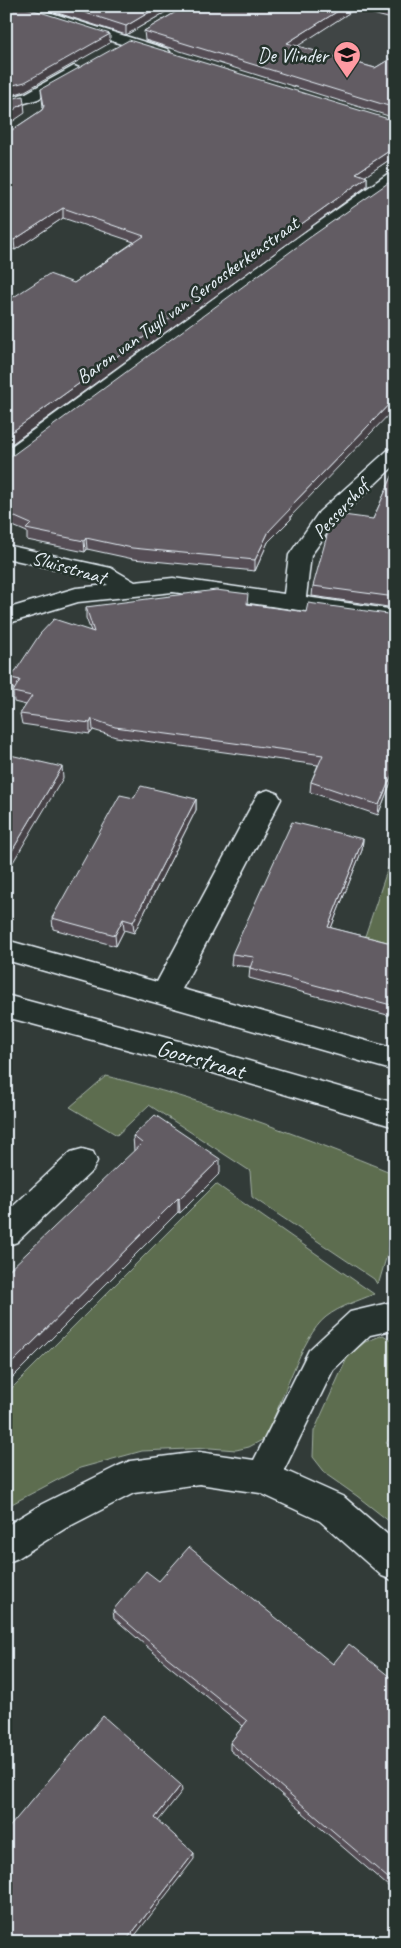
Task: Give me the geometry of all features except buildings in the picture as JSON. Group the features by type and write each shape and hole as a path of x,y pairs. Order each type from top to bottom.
{"street":[{"path":"12,6 173,55"},
{"path":"111,50 143,32"},
{"path":"6,104 32,102 87,64"},
{"name":"Baron van Tuyll van Serooskerkenstraat","path":"6,460 301,243 394,179"},
{"name":"Pessershof","path":"294,601 300,555 327,517 395,454"},
{"name":"Sluisstraat","path":"6,551 102,573 129,588"},
{"name":"Sluisstraat","path":"6,617 76,595 129,588 173,585 395,617"},
{"path":"165,994 268,799"},
{"path":"6,950 395,1060"},
{"name":"Goorstraat","path":"6,1006 186,1054 395,1115"},
{"path":"6,1233 82,1161"},
{"path":"263,1477 321,1360 361,1322 388,1317 395,1319"},
{"path":"6,1546 54,1516 130,1477 199,1468 263,1477 332,1509 395,1564"}],"shaded area":[{"name":"De Vlinder","path":"354,9 395,20 395,107 226,34"}],"green space":[{"path":"395,847 395,957 361,948"},
{"path":"106,1076 180,1096 252,1119 395,1174 395,1228 379,1282 377,1284 374,1279 252,1197 250,1171 149,1105 117,1135 70,1107"},
{"path":"216,1184 374,1294 337,1310 317,1326 300,1356 264,1439 249,1447 236,1450 210,1448 142,1451 80,1468 6,1507 6,1394"},
{"path":"383,1335 395,1342 395,1432 386,1443 395,1449 395,1526 327,1475 313,1457 314,1431 348,1356 365,1342"}],"place":[{"name":"De Vlinder","path":"347,79"}]}
